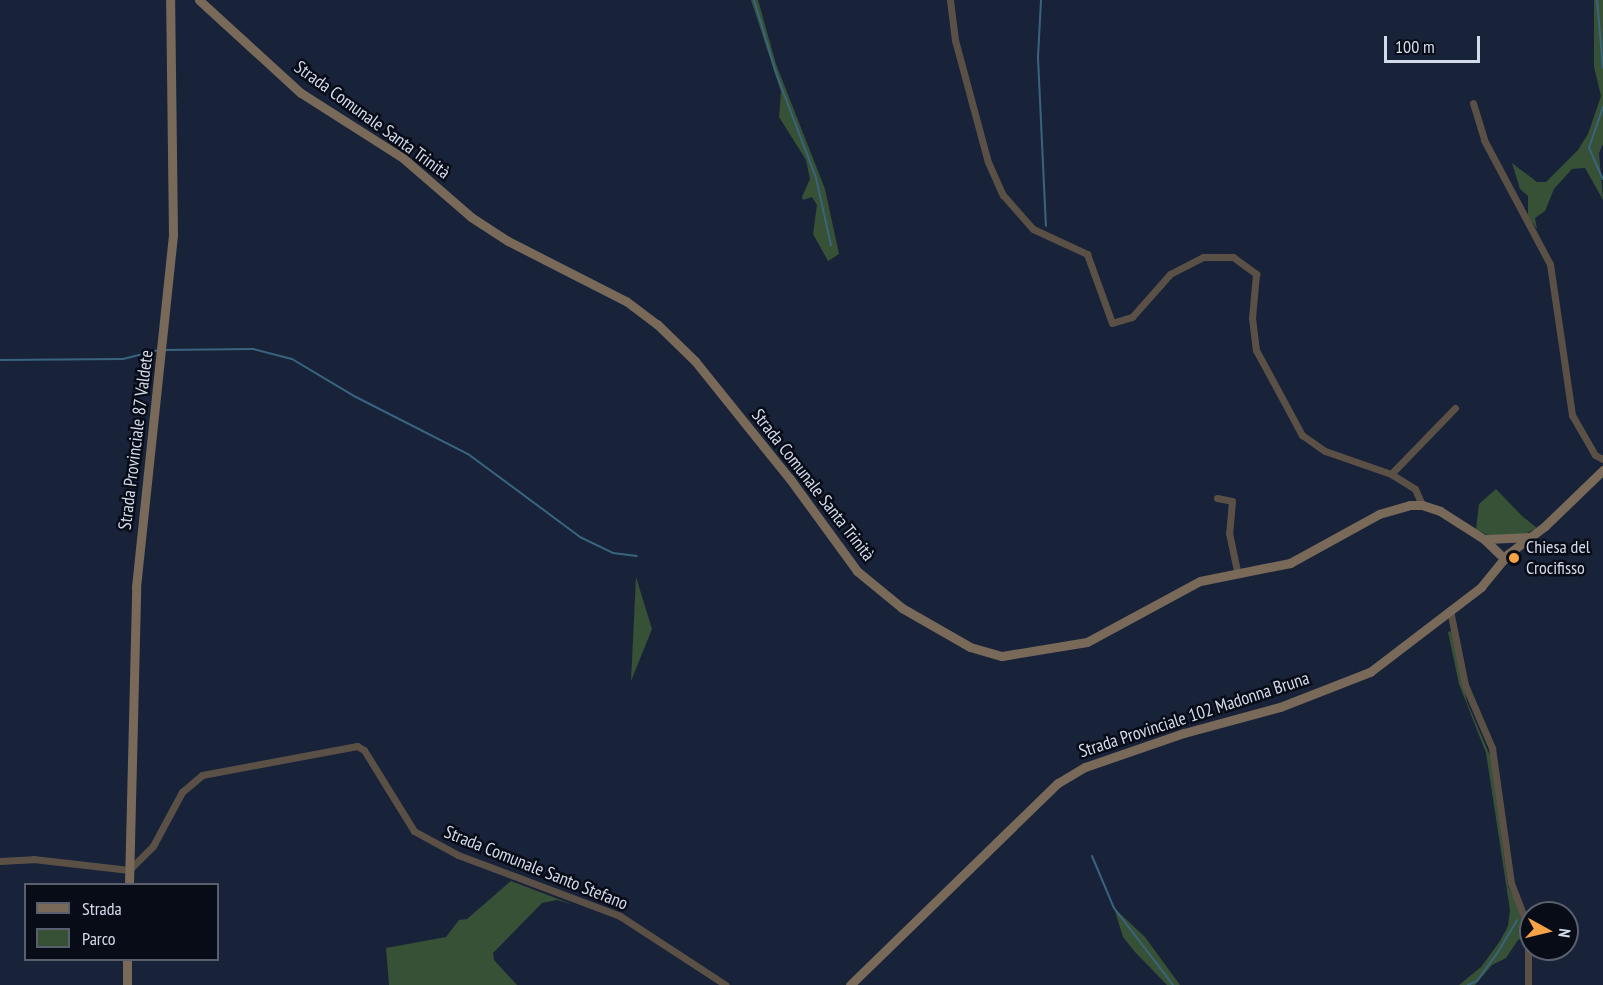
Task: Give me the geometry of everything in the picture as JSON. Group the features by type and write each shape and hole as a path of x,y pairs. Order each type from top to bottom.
{"street":[{"name":"Strada Provinciale 87 Valdete","path":"129,883 136,587 164,350 173,235 170,0"},
{"name":"Strada Comunale Santa Trinità","path":"199,0 308,98 403,158 471,217 508,241 626,301 657,324 695,361 790,478 857,571 902,608 970,646 1002,656 1087,642 1195,584 1237,571 1290,563 1379,514 1422,505"},
{"path":"950,0 955,40 988,162 1003,195 1032,229 1087,254 1112,323 1132,317 1170,274 1203,257 1233,257 1256,274 1252,318 1256,350 1302,435 1325,451 1391,474 1415,489 1422,505 1484,539 1494,546 1504,559"},
{"path":"1473,103 1484,140 1550,264 1572,415 1595,455 1603,459"},
{"path":"1391,474 1455,408"},
{"name":"Strada Provinciale 102 Madonna Bruna","path":"850,985 1065,779 1173,736 1281,707 1370,672 1481,587 1513,550 1603,470"},
{"path":"1217,498 1232,501 1229,532 1237,571"},
{"path":"1484,539 1504,541 1531,536"},
{"path":"1504,541 1513,550"},
{"path":"1494,546 1513,550"},
{"path":"1449,610 1465,685 1492,748 1511,883 1528,927 1528,985"},
{"name":"Strada Comunale Santo Stefano","path":"129,870 153,846 186,786 202,775 357,746 364,750 414,831 458,855 620,916 726,985"},
{"path":"0,861 33,859 129,870"},
{"path":"127,961 127,985"}],"green space":[{"path":"751,0 758,0 776,64 825,189 839,254 828,261 813,234 817,205 812,197 803,200 802,197 810,179 806,160 779,117 781,92"},
{"path":"1594,0 1603,0 1603,144 1599,153 1603,200 1585,168 1572,169 1554,189 1545,211 1535,218 1537,229 1528,217 1528,196 1520,189 1512,163 1537,182 1546,182 1578,150 1588,134 1601,96 1594,67"},
{"path":"1496,489 1537,528 1523,535 1487,535 1476,529 1479,504"},
{"path":"636,577 652,629 631,681"},
{"path":"1451,631 1467,702 1491,758 1508,886 1519,909 1519,940 1506,958 1492,965 1475,985 1459,985 1481,967 1500,941 1508,926 1510,910 1486,753 1459,684 1448,632"},
{"path":"511,881 574,905 557,900 542,903 493,953 494,960 517,985 389,985 386,948 446,937 459,920 467,919"},
{"path":"1114,908 1145,937 1180,985 1167,985 1135,952 1123,937"}],"waterway":[{"path":"754,0 776,73 816,178 831,245"},
{"path":"1041,0 1038,58 1046,226"},
{"path":"1597,0 1603,68"},
{"path":"1603,107 1589,148 1603,179"},
{"path":"164,350 253,349 292,359 354,396 468,454 580,537 613,553 637,556"},
{"path":"0,360 123,359 158,350"},
{"path":"1092,856 1114,908 1173,985"},
{"path":"1468,985 1477,981 1517,920"}],"place":[{"name":"Chiesa del Crocifisso","path":"1514,558"}]}
